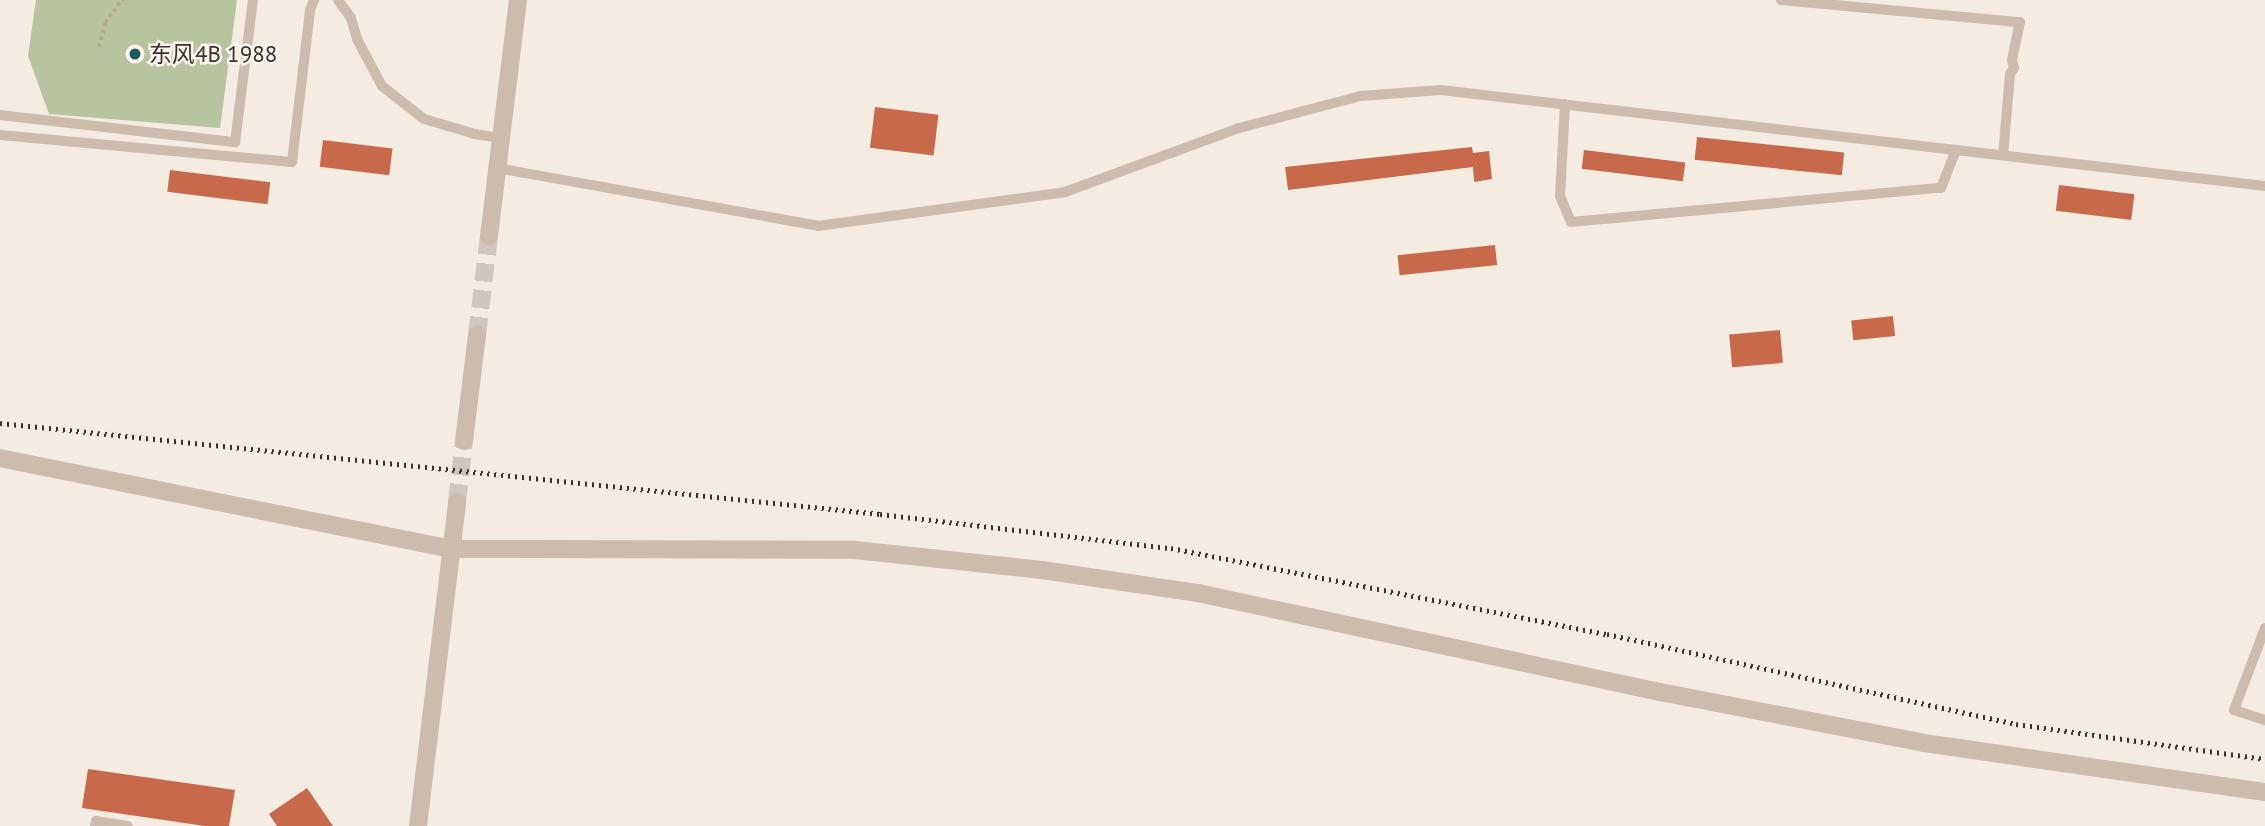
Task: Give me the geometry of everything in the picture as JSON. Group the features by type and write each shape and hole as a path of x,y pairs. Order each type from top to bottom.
{"street":[{"path":"489,236 518,0"},
{"path":"464,441 477,335"},
{"path":"0,458 451,549 855,550 1042,570 1198,593 1646,689 1923,743 2265,792"},
{"path":"418,826 457,502"}],"lane":[{"path":"0,115 235,142 253,0"},
{"path":"0,135 292,162 310,10 314,0"},
{"path":"338,0 351,18 357,38 382,86 424,119 475,134 501,138"},
{"path":"1780,0 2020,22 2012,60 2014,68 2010,74 2003,155"},
{"path":"497,168 818,226 1065,192 1239,128 1361,96 1441,90 2265,186"},
{"path":"1566,104 1560,196 1570,222 1941,188 1956,150"},
{"path":"2265,628 2234,710 2265,720"},
{"path":"95,826 96,821 128,826"}],"path":[{"path":"99,47 105,23 122,0"}],"green space":[{"path":"36,0 237,0 220,128 49,114 28,56"}],"building":[{"path":"875,107 939,115 934,155 870,148"},
{"path":"1697,137 1844,152 1842,175 1695,160"},
{"path":"323,140 392,149 389,175 320,167"},
{"path":"1472,147 1473,153 1489,151 1492,179 1474,182 1473,167 1288,190 1285,167"},
{"path":"1584,150 1685,162 1683,181 1582,169"},
{"path":"170,170 270,182 268,204 167,192"},
{"path":"2059,185 2134,194 2131,220 2056,211"},
{"path":"1495,245 1497,265 1400,275 1398,255"},
{"path":"1893,316 1895,336 1853,340 1851,320"},
{"path":"1780,330 1783,363 1732,367 1729,334"},
{"path":"88,769 235,790 229,826 205,826 82,808"},
{"path":"307,788 333,826 277,826 269,814"}],"tunnel":[{"path":"477,335 489,236"},
{"path":"457,502 464,441"}],"railway":[{"path":"0,423 880,514 1171,548 1607,634 2016,724 2265,759"}],"place":[{"name":"东风4B 1988","path":"135,54"}]}
